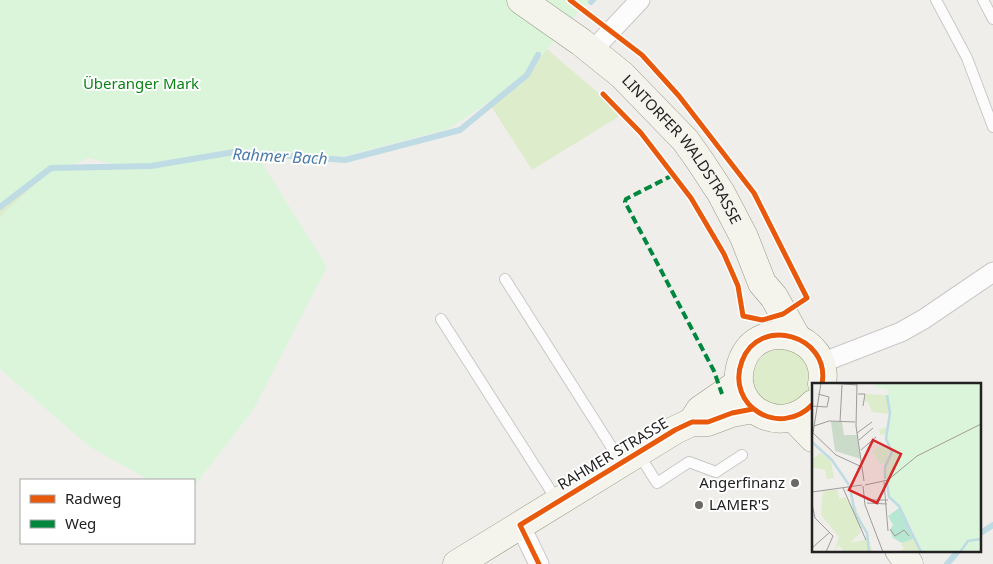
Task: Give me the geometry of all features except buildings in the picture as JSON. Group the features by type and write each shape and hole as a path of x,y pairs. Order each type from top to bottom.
{"main road":[{"name":"LINTORFER WALDSTRASSE","path":"521,0 622,75 662,116 698,158 721,194 744,237 762,283 774,297 797,338"},
{"path":"762,283 759,298 763,338"},
{"path":"812,435 803,411 782,419 770,418 752,409 744,398 739,383 739,374 742,359 750,347 763,338 774,335 786,335 797,338 807,344 815,352 821,373"},
{"name":"RAHMER STRASSE","path":"692,422 700,410 739,383"},
{"name":"RAHMER STRASSE","path":"456,564 675,430 692,422 708,422 732,413 752,409"}],"street":[{"path":"592,51 640,0"},
{"path":"821,373 924,319 993,272"},
{"path":"520,525 539,564"}],"lane":[{"path":"936,0 967,58 993,126"},
{"path":"983,0 993,19"},
{"path":"505,279 629,458 658,483 690,462 716,472 742,455"},
{"path":"441,319 558,502"}],"green space":[{"name":"Überanger Mark","path":"0,0 594,0 582,8 519,82 448,129 322,162 238,148 171,163 234,154 257,155 327,267 253,410 195,485 195,479 147,479 90,447 0,369 0,217 43,177 38,179 0,211","holes":["88,158 129,168 62,170"]},
{"path":"547,49 623,114 532,170 491,106 529,75"},
{"path":"51,170 0,217 0,209"},
{"path":"782,349 798,354 806,362 811,378 806,394 798,402 782,407 766,402 758,394 753,378 758,362 766,354"}],"waterway":[{"name":"Rahmer Bach","path":"0,207 51,168 151,166 234,152 345,160 460,130 527,75 538,55"},
{"path":"980,533 993,525"},
{"path":"947,564 957,552"}],"marked path":[{"path":"673,175 626,199 625,202 714,371 722,394"}],"cycle path":[{"path":"570,0 642,55 679,96 754,193 807,298 783,314 762,320 743,316 738,286 724,254 691,198 641,133 603,94"},
{"path":"812,405 800,414 786,418 772,418 759,412 748,404 741,392 739,377 742,361 751,347 763,338 777,335 792,337 805,343 816,353 822,367 822,383"},
{"path":"539,564 520,525 675,430 692,422 708,422 732,413 753,409"}],"place":[{"name":"Angerfinanz","path":"795,483"},
{"name":"LAMER'S","path":"699,505"}]}
